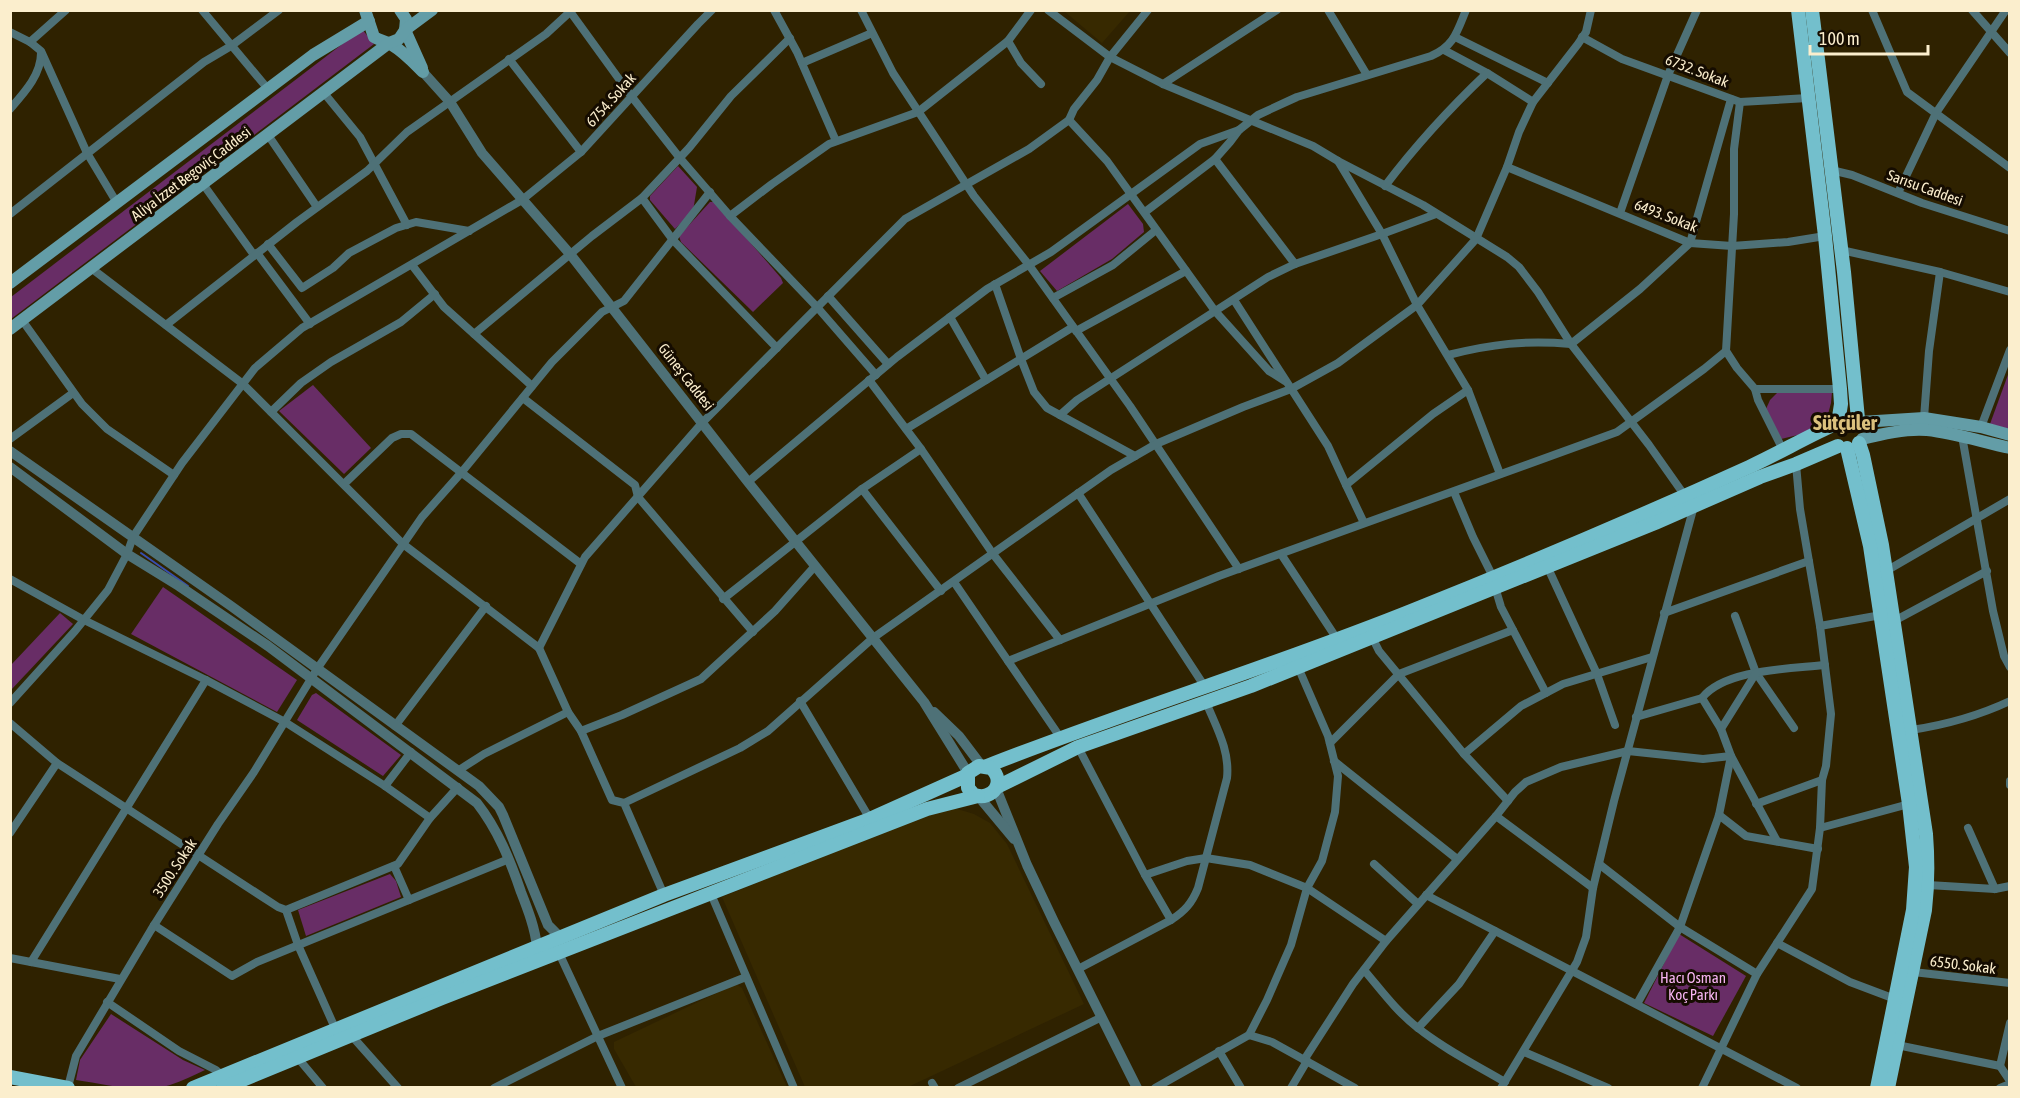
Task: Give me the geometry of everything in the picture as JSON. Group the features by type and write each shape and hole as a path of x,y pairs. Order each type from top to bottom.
{"main road":[{"path":"400,10 406,19 405,30 423,72"},
{"path":"405,30 432,10"},
{"path":"1798,10 1825,236 1840,389 1841,404 1830,435 1851,444 1866,467 1886,571 1926,834 1928,885 1913,972 1888,1088"},
{"path":"1812,10 1859,421 1863,430 1851,444"},
{"path":"370,14 369,26 374,37 389,43 405,54 423,72"},
{"name":"Aliya İzzet Begoviç Caddesi","path":"10,284 370,14"},
{"name":"Aliya İzzet Begoviç Caddesi","path":"10,329 389,43 399,39 405,30"},
{"path":"223,1082 335,1028 664,895 870,819 968,774 974,767 1248,673 1494,582 1547,566 1689,501 1847,415 1859,421 1924,418 1981,427 2010,435"},
{"path":"996,788 1078,747 1298,667 1689,501 1851,444 1894,433 1924,430 1962,436 2010,448"},
{"path":"1851,444 1881,615 1916,867 1916,886 1877,1088"},
{"path":"194,1088 223,1082 297,1057 927,808 990,795 998,782 995,772 984,765"},
{"path":"968,774 968,788 978,796"},
{"path":"10,1077 68,1088"}],"street":[{"path":"30,42 66,10"},
{"path":"202,10 268,89"},
{"path":"10,214 204,62 231,46 279,10"},
{"path":"774,10 802,63 836,141"},
{"path":"861,10 892,73 966,185 1053,298 1156,444 1239,569"},
{"path":"730,216 772,184 836,141 918,112 1008,41 1031,10"},
{"path":"1048,10 1110,57 1163,84 1313,146 1436,214 1507,257 1519,267 1538,292 1571,344 1689,501 1664,613 1593,888 1586,937 1572,971 1503,1085 1418,1028 1364,970"},
{"path":"539,648 581,564 702,423 905,219 1029,149 1069,120 1074,109 1097,80 1110,57 1148,10"},
{"path":"1163,84 1277,10"},
{"path":"1328,10 1367,75"},
{"path":"1144,213 1215,159 1239,130 1276,105 1444,50 1455,37 1466,10"},
{"path":"91,268 243,384 403,544 539,648 568,712 581,731 612,800 624,803 740,748 768,731 873,638 1111,470 1156,444 1291,389 1338,363 1417,305 1476,239 1533,102 1582,37 1592,10"},
{"path":"1620,213 1668,75 1697,10"},
{"path":"1872,10 1907,92 2010,168"},
{"path":"1972,10 2010,53"},
{"path":"1898,193 1936,113 2006,10"},
{"path":"166,325 374,164 407,132 546,34 570,11 679,157 730,216 817,308 873,377 906,429 993,554 1060,640"},
{"name":"6754. Sokak","path":"10,703 108,590 127,554 133,537 174,475 255,368 310,324 522,200 581,152 711,11"},
{"path":"10,32 30,42 41,51 87,153 117,203"},
{"path":"802,63 872,33"},
{"path":"1455,37 1548,83"},
{"name":"6732. Sokak","path":"1582,37 1622,59 1740,102 1809,98"},
{"path":"474,334 642,198 731,96 790,38"},
{"path":"1008,41 1022,63 1041,84"},
{"path":"1444,50 1487,73 1533,102"},
{"path":"10,109 28,89 41,61 41,51"},
{"path":"509,59 581,152"},
{"name":"Güneş Caddesi","path":"423,72 450,102 482,153 570,254 924,702"},
{"path":"1385,186 1408,155 1459,99 1487,73"},
{"path":"324,93 360,137 407,225"},
{"path":"1448,354 1486,345 1539,341 1571,344 1640,289 1690,243 1731,99"},
{"path":"1740,102 1734,149 1732,246 1726,351 1755,389 1758,400 1783,450"},
{"path":"1069,120 1107,161 1215,311 1269,371 1285,381"},
{"path":"748,482 888,364 995,284 1051,252 1200,144 1239,130"},
{"path":"268,135 317,207"},
{"path":"1215,159 1295,264"},
{"path":"1338,161 1382,234 1417,305 1468,390 1500,474"},
{"name":"6493. Sokak","path":"1507,167 1690,243 1732,246 1788,242 1825,236"},
{"name":"Sarısu Caddesi","path":"1831,170 1852,175 2010,231"},
{"path":"203,184 310,324"},
{"name":"3500. Sokak","path":"68,1088 76,1056 120,980 314,673 422,517 552,362 602,312 624,301 710,192"},
{"path":"642,198 673,240 777,348"},
{"path":"1060,415 1077,400 1268,277 1295,264 1436,214"},
{"path":"268,244 302,288 333,268 349,253 396,228 416,222 470,231"},
{"path":"1053,298 1113,265 1156,230"},
{"path":"1841,250 1940,272 2010,292"},
{"path":"412,265 444,307 532,386"},
{"path":"906,429 1021,359 1186,271"},
{"path":"1924,418 1929,351 1940,272"},
{"path":"995,284 1034,392 1047,408 1135,456"},
{"path":"271,412 301,383 331,362 400,322 435,294"},
{"path":"828,296 888,364"},
{"path":"1234,300 1328,446 1364,523"},
{"path":"950,317 986,380"},
{"path":"22,320 82,404 107,429 174,475"},
{"path":"1008,661 1239,569 1617,432 1726,351"},
{"path":"1981,427 2009,351"},
{"path":"1755,389 1840,389"},
{"path":"1346,484 1433,414 1468,390"},
{"path":"10,439 74,393"},
{"path":"522,398 635,485 638,497 753,632"},
{"path":"344,484 388,441 401,434 411,434 581,564"},
{"path":"1962,436 1993,611 2004,656 2010,667"},
{"path":"723,598 862,489 921,449"},
{"path":"10,451 133,537 314,673 477,803 491,821 509,859 531,917 537,947"},
{"path":"1702,1088 1757,974 1812,889 1820,828 1822,780 1826,766 1831,714 1826,665 1800,509 1796,464"},
{"path":"10,467 127,554 395,726 479,786 499,807 548,925 560,937"},
{"path":"862,489 940,591"},
{"path":"1455,492 1494,582 1501,607 1546,693"},
{"path":"1078,493 1205,687"},
{"path":"1886,571 2010,499"},
{"path":"1281,554 1337,639"},
{"path":"1664,613 1809,561"},
{"path":"581,731 701,679 775,611 815,566"},
{"path":"1547,566 1597,674 1615,725"},
{"path":"1894,621 1987,571"},
{"path":"10,579 84,620 285,722 385,786 430,818"},
{"path":"954,582 1060,737"},
{"path":"395,726 486,606"},
{"path":"1820,626 1881,615"},
{"path":"1735,616 1756,673 1794,728"},
{"path":"1330,743 1399,674 1513,630"},
{"path":"1372,637 1379,651 1464,754 1508,801"},
{"path":"1464,754 1521,706 1563,684 1652,657"},
{"path":"1636,717 1702,698 1708,691 1726,680 1756,673 1826,665"},
{"path":"1155,1088 1249,1035 1291,945 1307,888 1322,861 1335,812 1338,776 1330,743 1298,667"},
{"path":"1721,729 1756,673"},
{"path":"31,962 206,680"},
{"path":"1702,698 1721,729 1731,756 1777,841"},
{"path":"800,701 870,819"},
{"path":"1911,730 1950,723 1988,711 2010,701"},
{"path":"924,702 959,736 984,765"},
{"path":"924,702 968,774"},
{"path":"1078,969 1171,920 1186,910 1194,899 1227,778 1228,764 1227,754 1206,702"},
{"path":"459,770 484,754 568,712"},
{"path":"10,723 57,764 278,908 286,910 398,864 430,818 458,788"},
{"path":"1078,747 1171,920"},
{"path":"1291,1088 1364,970 1386,941 1515,792 1533,778 1571,764 1628,751 1703,759 1731,756"},
{"path":"385,786 411,752"},
{"path":"1637,1004 1680,927 1719,815 1731,756"},
{"path":"1335,761 1457,860"},
{"path":"10,833 57,764"},
{"path":"1756,804 1822,780"},
{"path":"996,788 1054,922 1137,1088"},
{"path":"978,796 1018,843"},
{"path":"624,803 664,895"},
{"path":"1820,828 1909,804"},
{"path":"1719,815 1746,836 1818,849"},
{"path":"1496,816 1593,888"},
{"path":"1968,828 1995,889"},
{"path":"1145,875 1187,861 1206,858 1250,865 1307,888 1386,941"},
{"path":"154,926 232,976 257,962 509,859"},
{"path":"1374,864 1418,904"},
{"path":"1599,864 1680,927 1757,974"},
{"path":"394,866 409,900"},
{"path":"1928,885 1995,889 2010,886"},
{"path":"711,894 794,1088"},
{"path":"1426,895 1797,1088"},
{"path":"286,910 298,945 335,1028"},
{"path":"1418,1028 1459,984 1495,931"},
{"path":"1777,943 1850,982 1895,999"},
{"path":"559,953 622,1088"},
{"path":"10,958 120,980"},
{"name":"6550. Sokak","path":"1913,972 2010,984"},
{"path":"494,1088 598,1036 746,977"},
{"path":"107,1002 179,1051 216,1070 223,1082"},
{"path":"958,1088 1102,1017"},
{"path":"2000,1088 2010,1082 2000,1066 2010,1023"},
{"path":"351,1035 398,1088"},
{"path":"1249,1035 1272,1042 1355,1088"},
{"path":"1897,1045 2000,1066"},
{"path":"1219,1051 1241,1088"},
{"path":"1524,1052 1607,1087"},
{"path":"297,1057 323,1088"}],"shaded area":[{"path":"1064,11 1130,11 1102,43"},
{"path":"954,808 974,814 990,823 1007,844 1084,1004 908,1087 805,1087 722,897 906,822"},
{"path":"736,984 742,988 787,1087 636,1087 614,1049 614,1042"}],"green space":[{"path":"362,29 374,44 11,319 11,297"},
{"path":"678,166 697,187 693,211 675,229 650,200 650,196"},
{"path":"710,202 715,202 783,283 753,312 681,242 679,236"},
{"path":"1128,204 1143,224 1144,232 1112,259 1057,291 1040,271"},
{"path":"2009,372 2009,429 1990,424"},
{"path":"313,385 371,448 344,474 279,411"},
{"path":"1779,391 1832,392 1827,418 1802,434 1781,439 1766,409 1770,400"},
{"path":"163,587 297,680 277,712 131,634"},
{"path":"60,613 73,624 11,690 11,665"},
{"path":"316,693 401,755 383,776 297,720 312,695"},
{"path":"390,874 396,881 401,897 306,936 298,910"},
{"name":"Hacı Osman Koç Parkı","path":"1679,934 1746,976 1713,1036 1644,1003"},
{"path":"111,1014 183,1060 205,1070 170,1085 148,1089 76,1080 80,1060"}],"waterway":[{"path":"141,553 188,586"}],"district":[{"name":"Sütçüler","path":"1845,423"}]}
